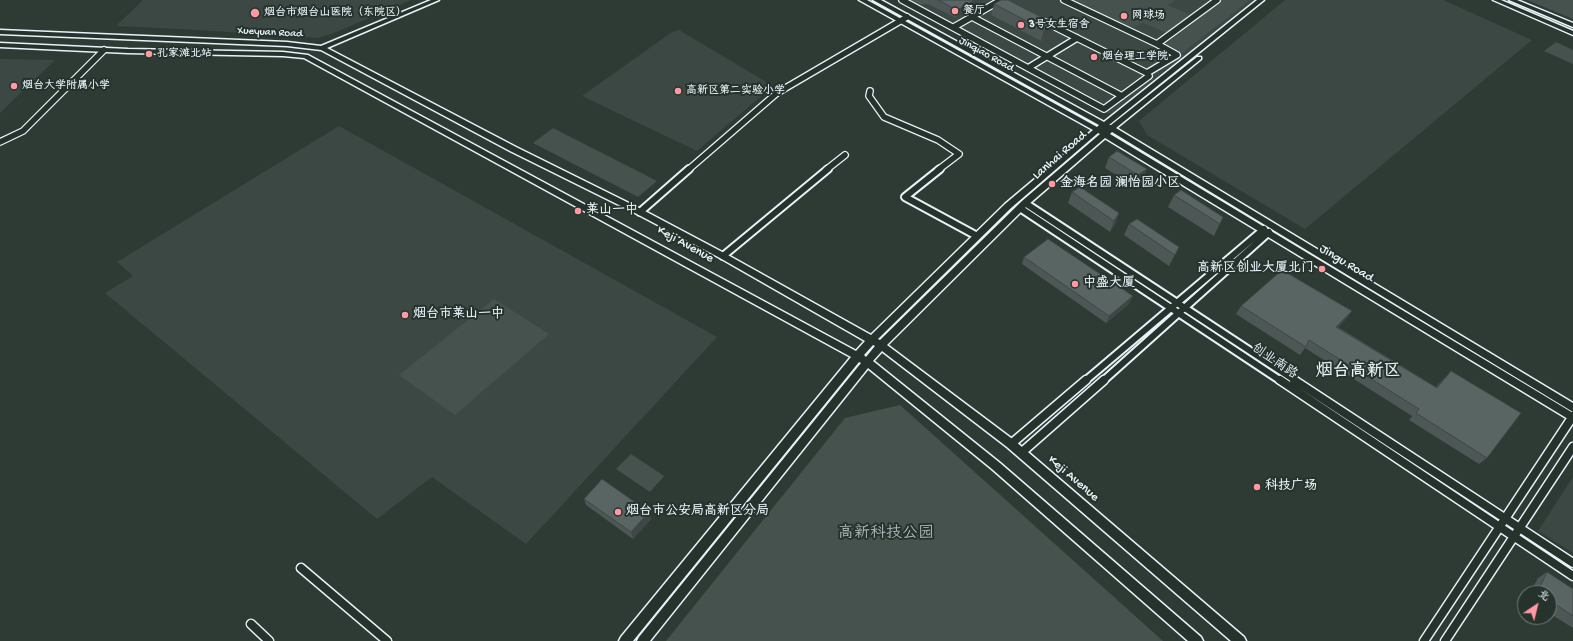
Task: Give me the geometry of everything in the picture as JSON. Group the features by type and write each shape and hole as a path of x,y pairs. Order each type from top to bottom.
{"street":[{"path":"306,56 436,0"},
{"name":"Jinqiao Road","path":"862,0 904,19 1105,130"},
{"name":"Jinqiao Road","path":"876,0 904,19"},
{"path":"902,0 1104,109 1149,76 1147,73"},
{"path":"954,27 1001,0 1008,4"},
{"path":"1064,0 1177,55 1147,73"},
{"path":"1157,44 1217,0"},
{"name":"Lanhai Road","path":"877,342 1105,130 1261,0"},
{"name":"Lanhai Road","path":"877,342 977,236 1008,206 1269,0"},
{"path":"1496,0 1573,32"},
{"path":"1512,0 1573,25"},
{"path":"972,16 1122,96"},
{"path":"640,212 777,93 904,19"},
{"path":"1042,21 1147,73"},
{"name":"Xueyuan Road","path":"0,32 279,43 322,48 513,148"},
{"path":"1028,68 1077,38"},
{"name":"Xueyuan Road","path":"0,45 104,50 283,54 306,56 498,160"},
{"path":"0,142 23,131 104,50"},
{"path":"870,91 869,96 884,117 938,140 959,154 905,197 977,236"},
{"name":"Jingu Road","path":"1105,130 1266,231 1573,417"},
{"name":"Jingu Road","path":"1105,130 1573,408"},
{"path":"498,160 513,148"},
{"name":"Keji Avenue","path":"513,148 723,256 877,342 1011,444 1240,641"},
{"path":"723,256 845,155"},
{"name":"Keji Avenue","path":"498,160 868,362"},
{"name":"创业南路","path":"1023,206 1175,306 1573,562"},
{"path":"1011,444 1266,231"},
{"path":"1021,453 1183,311 1266,231"},
{"name":"创业南路","path":"1183,311 1500,528 1573,576"},
{"path":"625,641 858,356 877,342"},
{"path":"643,641 868,362 877,342"},
{"path":"868,362 996,466 1197,641"},
{"path":"1424,641 1573,417"},
{"path":"1445,641 1573,447"},
{"path":"301,568 388,641"},
{"path":"252,624 269,641"}],"shaded area":[{"name":"烟台市烟台山医院（东院区）","path":"143,0 411,0 339,31 318,38 116,26"},
{"name":"烟台理工学院","path":"898,0 1258,0 1111,115"},
{"path":"1285,0 1443,0 1532,40 1305,229 1147,135 1139,121"},
{"name":"高新区第二实验小学","path":"679,30 773,86 697,151 582,96 672,32"},
{"name":"烟台大学附属小学","path":"0,59 55,60 0,113"},
{"name":"烟台市莱山一中","path":"339,126 717,337 526,544 432,477 377,519 105,293 133,276 117,262"},
{"path":"1573,477 1573,553 1538,531"}],"green space":[{"path":"1071,0 1175,0 1168,5 1191,15 1167,33 1143,23 1136,27 1125,26"},
{"path":"1222,0 1250,0 1182,53 1164,45"},
{"path":"1527,0 1573,0 1573,19"},
{"path":"1556,42 1573,50 1573,64 1544,51"},
{"path":"553,128 657,181 638,197 533,143"},
{"path":"494,299 549,334 455,415 399,375"},
{"name":"高新科技公园","path":"900,405 1163,641 666,641 845,418"},
{"path":"631,454 664,476 650,492 616,469"}],"building":[{"path":"938,0 975,0 957,10"},
{"path":"1001,0 1008,0 1055,24 1044,30 994,4"},
{"path":"1117,151 1147,169 1138,175 1109,157"},
{"path":"1080,187 1119,213 1114,221 1072,192"},
{"path":"1181,190 1223,217 1220,224 1174,195"},
{"path":"1137,219 1179,247 1175,255 1129,224"},
{"name":"中盛大厦","path":"1048,239 1133,296 1109,316 1024,257"},
{"path":"1282,270 1352,311 1336,327 1437,388 1451,371 1521,413 1487,458 1416,413 1419,409 1309,340 1306,347 1241,306"},
{"name":"烟台市公安局高新区分局","path":"602,479 649,512 631,532 584,499"},
{"path":"1547,572 1573,589 1573,616 1557,605 1557,585 1541,585"}],"place":[{"name":"餐厅","path":"955,11"},
{"name":"烟台市烟台山医院（东院区）","path":"255,13"},
{"name":"网球场","path":"1124,16"},
{"name":"3号女生宿舍","path":"1021,25"},
{"name":"孔家滩北站","path":"149,54"},
{"name":"烟台理工学院","path":"1094,57"},
{"name":"烟台大学附属小学","path":"14,86"},
{"name":"高新区第二实验小学","path":"678,91"},
{"name":"金海名园 澜怡园小区","path":"1052,184"},
{"name":"莱山一中","path":"578,211"},
{"name":"高新区创业大厦北门","path":"1322,269"},
{"name":"中盛大厦","path":"1075,284"},
{"name":"烟台市莱山一中","path":"405,315"},
{"name":"科技广场","path":"1257,487"},
{"name":"烟台市公安局高新区分局","path":"618,512"}],"district":[{"name":"烟台高新区","path":"1358,372"}]}
